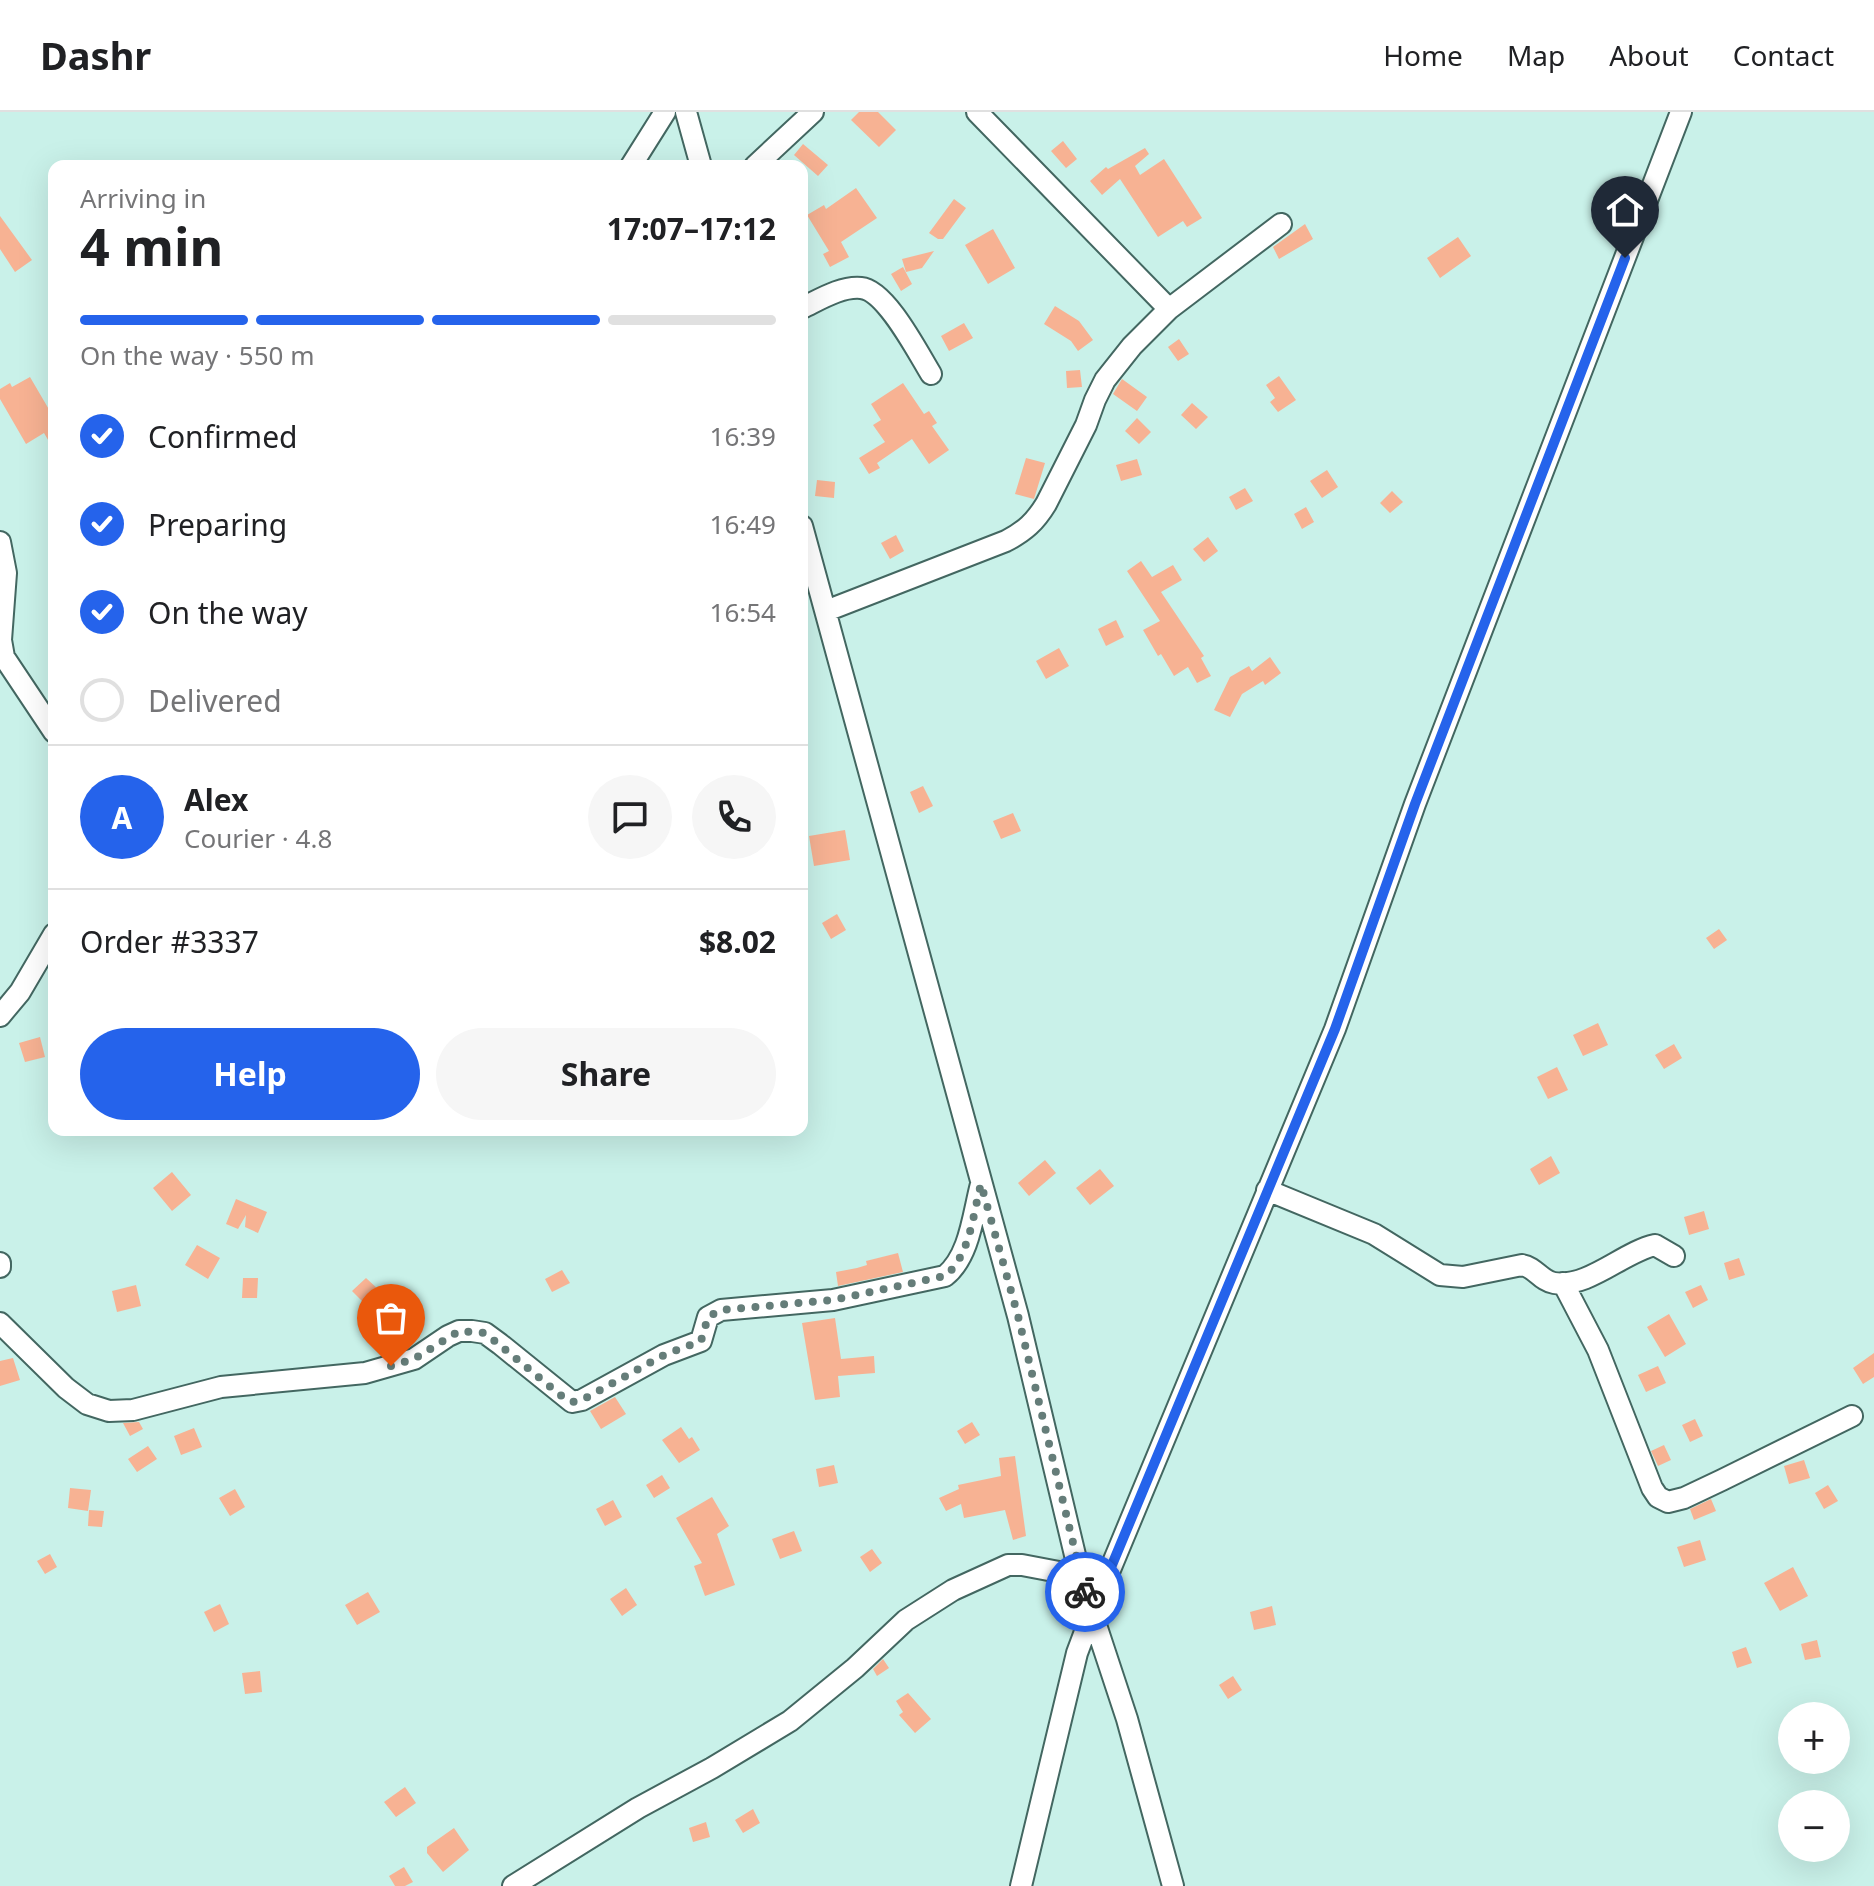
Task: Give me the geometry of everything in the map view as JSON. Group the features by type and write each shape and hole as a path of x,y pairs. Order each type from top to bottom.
{"street":[{"path":"635,160 665,112"},
{"path":"686,112 698,160"},
{"path":"761,160 813,112"},
{"path":"977,112 1169,309"},
{"path":"1021,1886 1077,1653 1335,1029 1415,804 1681,112"},
{"path":"826,611 982,551 1025,531 1046,504 1105,380 1132,346 1169,309 1281,224"},
{"path":"808,305 828,295 862,287 877,295 890,309 931,374"},
{"path":"0,542 6,573 1,640 4,657 48,723"},
{"path":"808,547 1018,1316 1080,1576 1127,1719 1173,1886"},
{"path":"0,1016 20,992 48,944"},
{"path":"0,1323 66,1388 87,1404 109,1411 133,1410 221,1387 365,1373 414,1359 459,1331 485,1333 572,1402 582,1400 664,1355 701,1341 708,1317 721,1310 833,1300 945,1276 963,1253 981,1184"},
{"path":"1267,1190 1374,1234 1440,1275 1463,1277 1522,1265 1548,1281 1563,1283 1588,1277 1643,1247 1655,1245 1674,1256"},
{"path":"1563,1283 1598,1350 1652,1488 1658,1497 1668,1502 1684,1498 1852,1416"},
{"path":"513,1886 638,1808 790,1721 855,1668 906,1620 953,1590 1008,1565 1080,1576"}],"building":[{"path":"859,112 878,112 896,130 879,147 851,120"},
{"path":"1063,141 1077,159 1066,168 1051,151"},
{"path":"803,144 828,165 818,176 808,167 808,160 800,160 794,155"},
{"path":"1145,148 1149,154 1135,166 1140,175 1164,159 1202,218 1187,227 1183,221 1158,237 1120,179 1102,195 1090,181 1106,167 1108,169"},
{"path":"856,188 877,218 841,242 849,257 830,267 823,254 829,251 808,217 824,205 826,209"},
{"path":"954,199 966,208 943,239 938,239 929,233"},
{"path":"0,216 32,260 15,272 0,249"},
{"path":"1305,224 1313,239 1279,259 1273,247"},
{"path":"993,229 1015,268 988,284 965,245"},
{"path":"1458,237 1471,256 1440,278 1427,258"},
{"path":"934,251 922,268 906,272 902,259"},
{"path":"903,267 912,284 901,291 891,274"},
{"path":"1055,306 1079,321 1093,340 1078,351 1071,341 1044,324"},
{"path":"964,323 973,338 949,351 941,336"},
{"path":"1179,339 1189,354 1178,361 1168,347"},
{"path":"1080,370 1082,387 1067,388 1066,371"},
{"path":"1279,376 1296,400 1278,412 1270,402 1275,398 1266,385"},
{"path":"30,377 48,408 48,440 44,433 26,444 0,399 0,389 10,383 12,387"},
{"path":"1122,379 1147,397 1137,411 1113,394"},
{"path":"903,383 924,414 929,411 937,423 932,426 949,450 929,464 912,439 877,463 880,468 869,474 859,458 885,442 873,425 881,420 871,404"},
{"path":"1192,403 1208,417 1196,429 1181,415"},
{"path":"1137,418 1151,432 1139,444 1125,431"},
{"path":"1026,458 1045,463 1034,499 1015,494"},
{"path":"1137,459 1142,475 1121,481 1116,465"},
{"path":"1327,470 1338,487 1322,498 1310,481"},
{"path":"817,480 835,482 834,498 815,496"},
{"path":"1245,488 1253,501 1236,510 1229,497"},
{"path":"1392,491 1403,502 1390,513 1380,503"},
{"path":"1306,507 1314,522 1302,529 1294,514"},
{"path":"896,535 904,551 890,559 881,543"},
{"path":"1208,537 1218,551 1204,562 1193,549"},
{"path":"1141,561 1152,577 1173,565 1182,580 1161,592 1204,656 1201,658 1211,676 1197,683 1188,667 1174,676 1161,654 1158,656 1143,630 1160,621 1127,571"},
{"path":"1116,620 1124,637 1106,646 1098,629"},
{"path":"1059,648 1069,666 1046,679 1036,661"},
{"path":"1270,657 1281,673 1265,685 1263,681 1242,694 1230,717 1214,710 1230,677 1249,666 1252,671"},
{"path":"923,786 933,806 919,813 910,792"},
{"path":"1013,813 1021,831 1001,839 993,821"},
{"path":"845,830 850,860 814,866 809,836"},
{"path":"837,914 846,930 831,939 822,923"},
{"path":"1719,929 1727,940 1714,949 1706,938"},
{"path":"1598,1023 1608,1045 1583,1056 1573,1035"},
{"path":"40,1037 45,1057 25,1062 19,1043"},
{"path":"1674,1044 1682,1058 1664,1069 1655,1055"},
{"path":"1557,1067 1568,1090 1548,1099 1537,1077"},
{"path":"1551,1156 1560,1173 1539,1185 1530,1169"},
{"path":"1045,1160 1056,1173 1029,1196 1018,1183"},
{"path":"1100,1169 1114,1186 1090,1205 1076,1188"},
{"path":"172,1172 191,1195 172,1211 153,1188"},
{"path":"236,1199 267,1212 258,1233 245,1227 246,1215 238,1229 226,1224"},
{"path":"1704,1211 1709,1229 1689,1235 1684,1217"},
{"path":"197,1245 220,1258 208,1279 185,1265"},
{"path":"898,1253 903,1272 838,1286 836,1272"},
{"path":"1739,1258 1745,1275 1729,1280 1724,1263"},
{"path":"562,1270 570,1283 552,1292 545,1279"},
{"path":"243,1278 258,1278 257,1298 242,1298"},
{"path":"366,1278 379,1290 365,1304 352,1291"},
{"path":"136,1285 141,1306 117,1312 112,1291"},
{"path":"1701,1285 1708,1300 1693,1308 1685,1292"},
{"path":"1669,1314 1686,1344 1665,1357 1647,1327"},
{"path":"835,1318 841,1359 874,1356 875,1373 838,1376 840,1397 815,1400 802,1323"},
{"path":"1874,1353 1874,1377 1863,1384 1853,1368"},
{"path":"13,1358 20,1380 0,1386 0,1361"},
{"path":"1658,1366 1666,1383 1646,1392 1638,1375"},
{"path":"615,1397 626,1414 601,1429 590,1411"},
{"path":"1695,1419 1703,1436 1690,1442 1682,1425"},
{"path":"139,1422 143,1429 130,1436 123,1423"},
{"path":"972,1422 980,1435 965,1444 957,1431"},
{"path":"681,1427 700,1450 679,1463 662,1440"},
{"path":"194,1428 202,1447 181,1455 174,1436"},
{"path":"1664,1445 1671,1460 1658,1466 1651,1451"},
{"path":"148,1446 157,1459 137,1472 128,1459"},
{"path":"1015,1456 1026,1536 1013,1540 1005,1510 964,1518 961,1504 946,1511 939,1498 959,1489 958,1485 1001,1476 999,1458"},
{"path":"1804,1460 1810,1478 1789,1484 1784,1466"},
{"path":"834,1465 838,1483 819,1487 816,1469"},
{"path":"662,1475 670,1488 654,1498 646,1485"},
{"path":"1828,1485 1838,1501 1824,1509 1815,1493"},
{"path":"70,1488 91,1490 88,1511 68,1508"},
{"path":"235,1489 245,1507 230,1516 219,1498"},
{"path":"712,1497 729,1526 717,1534 735,1585 705,1596 694,1566 702,1563 676,1518"},
{"path":"1711,1499 1716,1511 1694,1520 1690,1509"},
{"path":"613,1500 622,1517 605,1526 596,1509"},
{"path":"89,1510 104,1511 102,1527 88,1526"},
{"path":"794,1531 802,1551 780,1559 772,1539"},
{"path":"1700,1540 1706,1560 1684,1567 1677,1547"},
{"path":"872,1549 882,1563 870,1572 860,1557"},
{"path":"50,1554 57,1567 45,1574 37,1561"},
{"path":"1793,1567 1808,1596 1780,1611 1764,1583"},
{"path":"626,1588 637,1605 622,1616 610,1599"},
{"path":"368,1592 380,1612 357,1625 345,1605"},
{"path":"220,1604 229,1624 214,1632 204,1612"},
{"path":"1272,1606 1276,1625 1254,1630 1250,1612"},
{"path":"1817,1640 1821,1657 1805,1660 1801,1644"},
{"path":"1746,1647 1752,1663 1737,1668 1732,1652"},
{"path":"883,1659 889,1668 877,1676 873,1669"},
{"path":"260,1671 262,1692 245,1694 242,1673"},
{"path":"1233,1676 1242,1690 1228,1699 1219,1685"},
{"path":"908,1693 931,1719 915,1733 899,1715 903,1712 896,1701"},
{"path":"405,1787 416,1803 396,1817 384,1802"},
{"path":"753,1809 760,1823 743,1833 735,1820"},
{"path":"706,1822 710,1837 693,1842 689,1828"},
{"path":"454,1828 469,1850 443,1872 427,1853 427,1847"},
{"path":"404,1867 413,1882 395,1886 389,1876"}],"way so far":[{"path":"391,1366 414,1359 459,1331 485,1333 564,1398 572,1402 582,1400 664,1355 701,1341 708,1317 721,1310 833,1300 945,1276 963,1253 981,1184 1018,1316 1085,1592"}],"route":[{"path":"1085,1592 1092,1613 1335,1029 1415,804 1625,258"}]}
